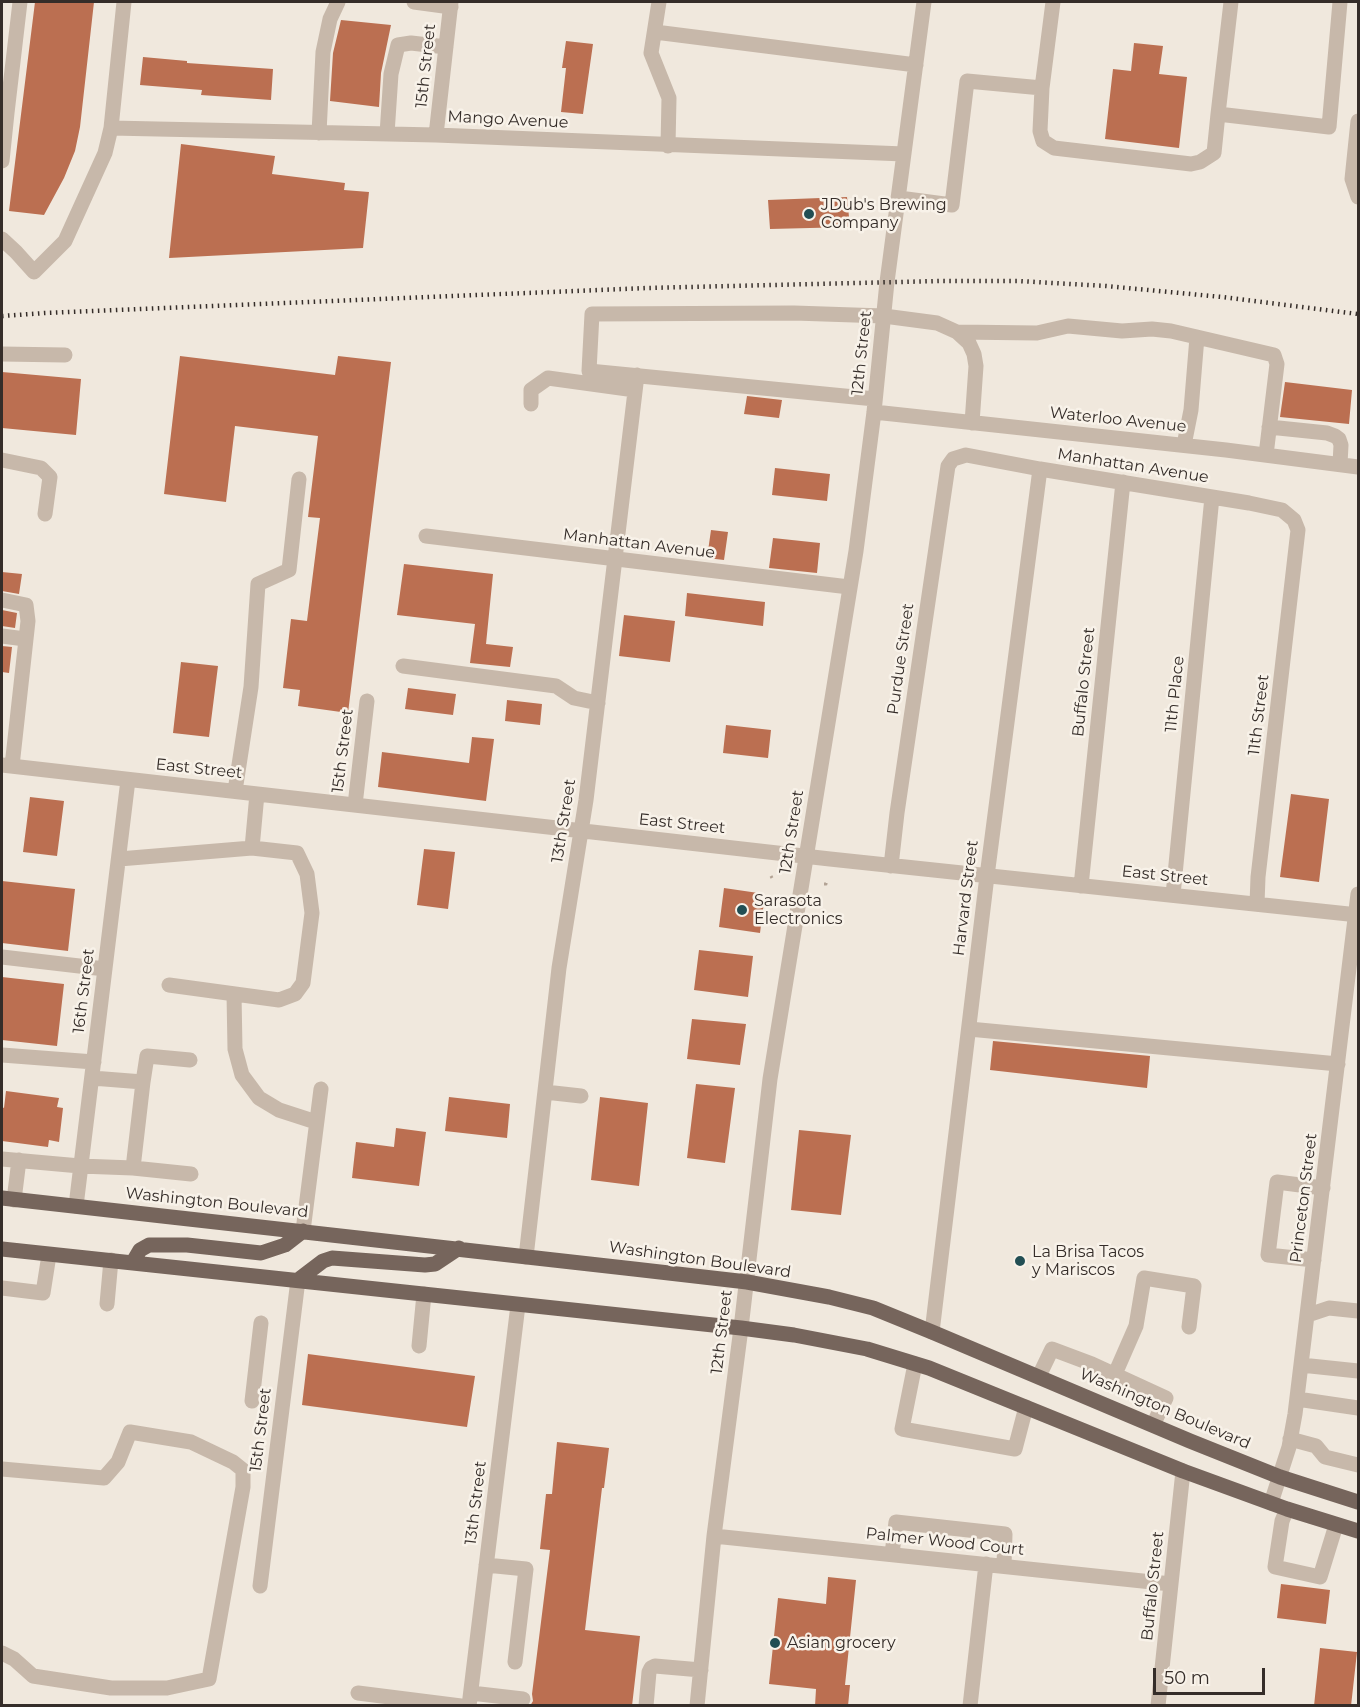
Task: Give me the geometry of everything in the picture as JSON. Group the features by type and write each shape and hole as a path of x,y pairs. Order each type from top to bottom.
{"main road":[{"name":"Washington Boulevard","path":"8,1199 747,1282 830,1297 873,1308 1280,1477 1358,1502"},
{"path":"133,1262 140,1250 149,1245 187,1245 261,1253 285,1245 303,1231"},
{"path":"298,1280 323,1261 332,1258 425,1265 435,1264 459,1248"},
{"path":"2,1249 741,1328 794,1335 867,1349 915,1364 1183,1471 1287,1509 1359,1531"}],"street":[{"path":"2,161 7,61 20,2"},
{"path":"2,239 34,272 65,241 105,153 111,128 124,2"},
{"path":"319,133 323,52 330,19 338,2"},
{"path":"414,2 451,4"},
{"path":"659,2 651,53 669,98 668,146"},
{"name":"12th Street","path":"698,1706 714,1536 747,1282 770,1079 856,552 924,2"},
{"path":"1053,2 1042,88 1041,136 1043,141 1054,148 1191,164 1200,162 1214,153 1231,2"},
{"path":"1218,114 1329,126 1340,2"},
{"name":"15th Street","path":"436,135 451,4"},
{"path":"655,32 916,65"},
{"path":"387,134 390,74 398,45 446,47"},
{"path":"898,198 952,204 967,81 1042,88"},
{"path":"1359,121 1352,179 1359,197"},
{"name":"Mango Avenue","path":"111,128 436,135 904,154"},
{"path":"636,382 589,371 592,315 794,313 884,316 937,323 957,332 969,343 976,366 972,423"},
{"path":"957,332 1037,333 1068,326 1122,331 1152,329 1274,355 1277,364 1266,455"},
{"path":"1184,445 1191,410 1197,337"},
{"path":"2,354 64,355"},
{"path":"531,404 531,390 548,378 636,382"},
{"name":"Waterloo Avenue","path":"636,382 874,405 972,423 1184,445 1359,467"},
{"name":"13th Street","path":"526,1257 559,968 582,831 636,382"},
{"path":"1269,427 1327,433 1335,436 1339,439 1341,446 1340,464"},
{"name":"Manhattan Avenue","path":"953,459 966,455 1282,510 1294,520 1298,530"},
{"name":"Purdue Street","path":"891,866 948,466 953,459"},
{"path":"2,460 41,468 50,477 45,514"},
{"name":"Harvard Street","path":"932,1332 987,876 1040,469"},
{"path":"235,791 251,687 258,584 289,570 299,479"},
{"name":"Buffalo Street","path":"1081,886 1123,482"},
{"name":"11th Place","path":"1173,895 1212,496"},
{"name":"11th Street","path":"1257,904 1258,877 1298,530"},
{"name":"Manhattan Avenue","path":"426,536 849,587"},
{"path":"2,600 26,605 28,621 7,766"},
{"path":"2,636 26,639"},
{"path":"403,666 556,686 574,698 598,703"},
{"name":"15th Street","path":"355,805 367,702"},
{"name":"East Street","path":"7,766 891,866 1357,915"},
{"name":"16th Street","path":"76,1206 128,780"},
{"path":"252,848 257,794"},
{"path":"119,859 252,848 297,853 307,874 312,913 303,983 295,994 279,1000 169,985"},
{"name":"Princeton Street","path":"1271,1503 1290,1439 1297,1399 1359,894"},
{"path":"2,957 105,969"},
{"path":"234,994 235,1048 242,1075 259,1098 279,1110 316,1122"},
{"path":"969,1029 1338,1064"},
{"path":"2,1055 94,1062"},
{"path":"133,1168 147,1056 190,1060"},
{"path":"92,1078 143,1082"},
{"path":"303,1231 321,1089"},
{"path":"545,1092 581,1096"},
{"path":"2,1159 191,1174"},
{"path":"8,1199 19,1160"},
{"path":"1314,1260 1268,1255 1277,1182 1323,1188"},
{"path":"2,1288 43,1293 49,1255"},
{"path":"107,1304 111,1260"},
{"path":"1115,1374 1136,1326 1144,1278 1194,1286 1189,1327"},
{"name":"15th Street","path":"260,1586 298,1280"},
{"path":"419,1346 424,1294"},
{"name":"13th Street","path":"470,1699 518,1305"},
{"path":"1308,1315 1329,1308 1359,1311"},
{"path":"252,1401 261,1323"},
{"path":"1039,1376 1052,1349 1115,1374 1166,1398 1153,1425"},
{"path":"915,1364 902,1429 1015,1449 1026,1407"},
{"path":"1301,1365 1359,1371"},
{"path":"1297,1399 1359,1408"},
{"path":"2,1469 104,1478 118,1462 130,1432 191,1442 233,1462 243,1470 243,1487 209,1680 167,1688 111,1688 33,1676 14,1659 2,1653"},
{"path":"1290,1439 1316,1446 1325,1456 1359,1465"},
{"name":"Buffalo Street","path":"1158,1706 1183,1471"},
{"path":"1287,1509 1282,1521 1275,1567 1320,1577 1336,1525"},
{"path":"892,1554 896,1522 1005,1534 1004,1566"},
{"name":"Palmer Wood Court","path":"714,1536 1171,1584"},
{"path":"486,1564 526,1569 515,1662"},
{"path":"970,1706 986,1564"},
{"path":"646,1706 651,1668 655,1666 701,1670"},
{"path":"358,1693 461,1706"},
{"path":"470,1699 523,1699"}],"building":[{"path":"35,2 94,2 80,127 75,151 64,178 44,215 9,211"},
{"path":"341,20 391,25 381,73 379,107 330,101 333,53"},
{"path":"566,41 593,44 583,114 561,112 566,68 562,68"},
{"path":"1134,43 1163,46 1159,74 1187,77 1179,148 1105,139 1113,69 1131,71"},
{"path":"143,57 187,61 187,63 273,69 271,100 201,95 202,90 140,85"},
{"path":"181,144 275,156 272,174 345,183 344,190 369,192 363,248 169,258"},
{"name":"JDub's Brewing Company","path":"847,197 850,227 770,229 768,200"},
{"path":"180,356 335,375 338,356 391,362 348,713 298,706 300,690 283,688 291,619 307,621 320,518 308,517 318,436 235,426 226,502 164,494"},
{"path":"2,372 81,379 76,435 2,428"},
{"path":"1285,382 1352,390 1349,424 1280,417"},
{"path":"747,396 782,400 779,418 744,414"},
{"path":"775,468 830,474 827,501 772,495"},
{"path":"711,530 728,532 724,560 707,558"},
{"path":"773,538 820,543 817,573 769,568"},
{"path":"404,564 493,574 486,644 513,647 510,667 470,663 475,624 397,615"},
{"path":"2,572 22,574 19,594 2,591"},
{"path":"687,593 765,602 763,626 685,616"},
{"path":"2,610 17,613 15,628 2,626"},
{"path":"624,615 675,621 670,662 619,656"},
{"path":"2,646 12,647 9,673 2,672"},
{"path":"181,662 218,666 209,737 173,733"},
{"path":"408,688 456,694 453,715 405,709"},
{"path":"507,700 542,704 540,725 505,721"},
{"path":"726,725 771,730 768,758 723,753"},
{"path":"472,737 494,739 486,801 378,787 382,752 469,763"},
{"path":"1291,794 1329,799 1319,882 1280,877"},
{"path":"30,797 64,801 57,856 23,852"},
{"path":"424,849 455,852 448,909 417,905"},
{"path":"2,881 75,889 68,951 2,943"},
{"name":"Sarasota Electronics","path":"724,888 765,894 760,933 719,927"},
{"path":"699,950 753,956 748,997 694,990"},
{"path":"2,977 64,984 57,1046 2,1040"},
{"path":"692,1019 746,1024 740,1065 687,1059"},
{"path":"993,1041 1150,1056 1147,1088 990,1070"},
{"path":"696,1084 735,1088 725,1163 687,1158"},
{"path":"6,1091 59,1098 57,1107 63,1108 59,1142 49,1140 48,1147 2,1141 2,1107 4,1108"},
{"path":"449,1097 510,1104 507,1138 445,1131"},
{"path":"600,1097 648,1103 639,1186 591,1180"},
{"path":"396,1128 426,1132 419,1186 352,1178 356,1142 394,1147"},
{"path":"799,1130 851,1135 841,1215 791,1210"},
{"path":"308,1354 475,1376 467,1427 302,1405"},
{"path":"557,1442 609,1448 585,1630 640,1636 632,1706 530,1706 533,1701 550,1550 540,1549 546,1494 552,1494"},
{"path":"828,1577 856,1580 845,1685 850,1685 848,1706 815,1706 816,1689 769,1684 778,1598 826,1604"},
{"path":"1281,1584 1330,1590 1326,1624 1277,1618"},
{"path":"1320,1648 1357,1652 1351,1706 1314,1706"}],"railway":[{"path":"2,316 647,288 941,281 1018,281 1106,286 1222,297 1358,314"}],"place":[{"name":"JDub's Brewing Company","path":"809,214"},
{"name":"Sarasota Electronics","path":"742,910"},
{"name":"La Brisa Tacos y Mariscos","path":"1020,1261"},
{"name":"Asian grocery","path":"775,1643"}]}
